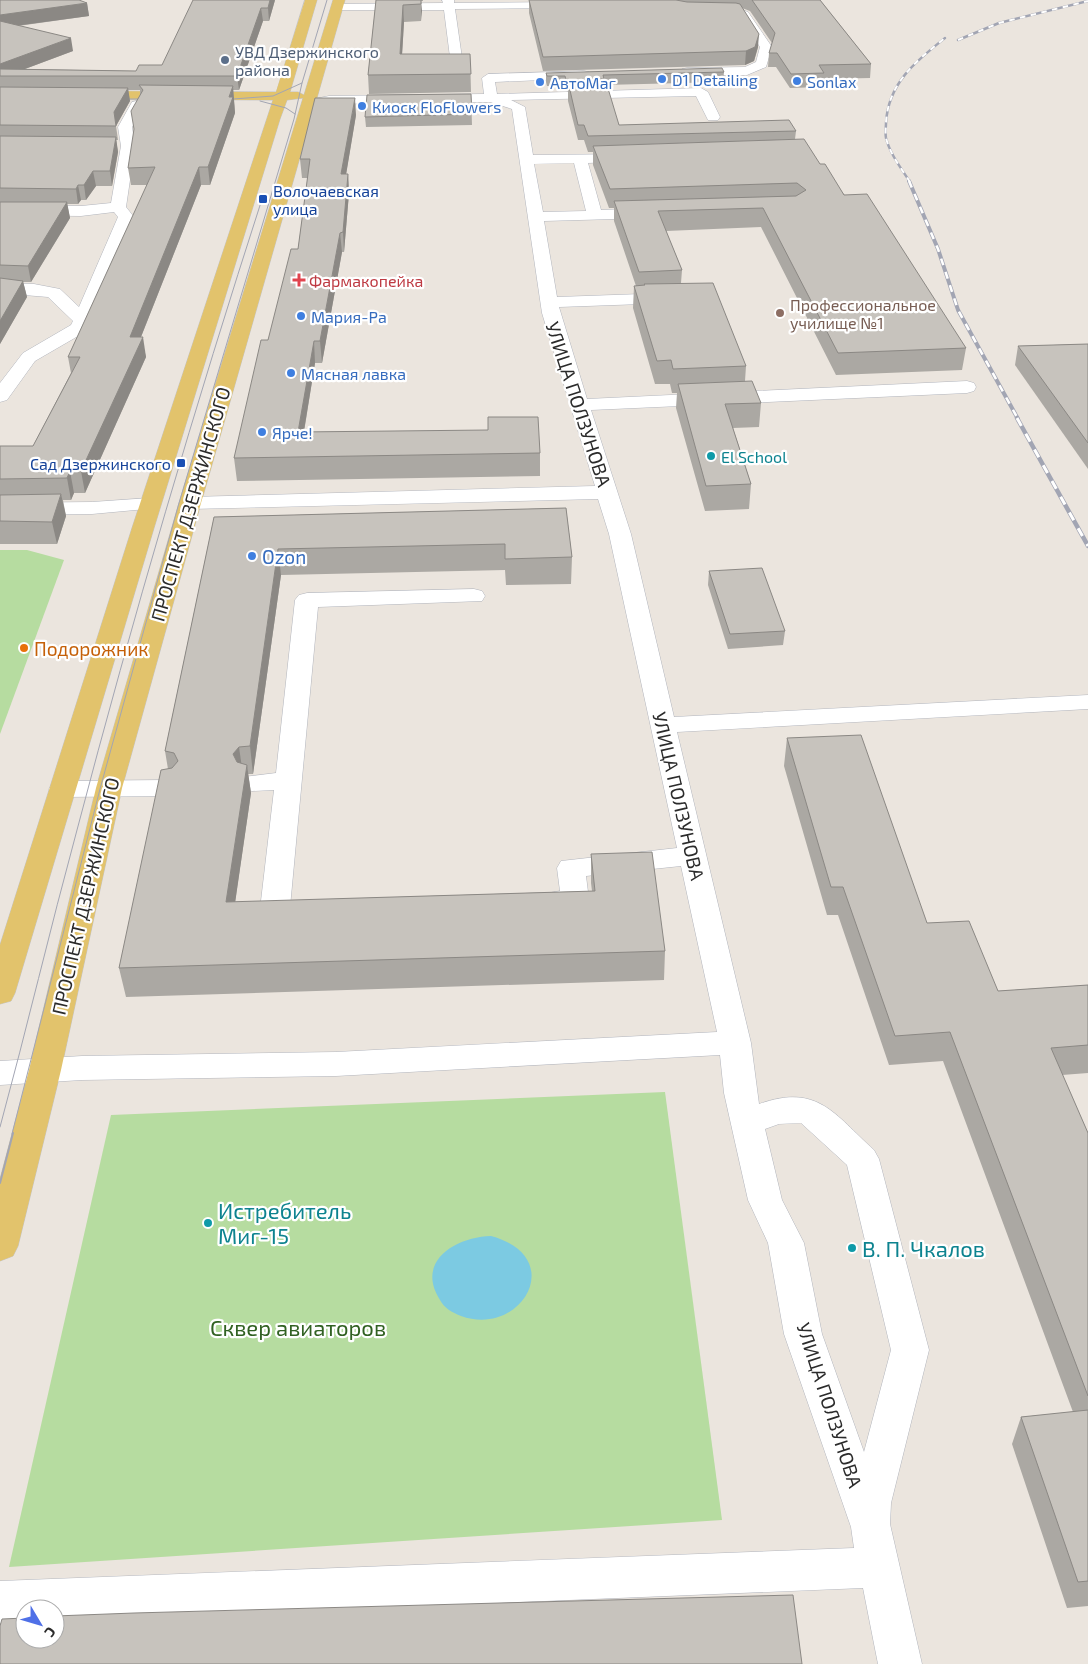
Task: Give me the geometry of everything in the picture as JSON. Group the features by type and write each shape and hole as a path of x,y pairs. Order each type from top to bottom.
{"main road":[{"name":"ПРОСПЕКТ ДЗЕРЖИНСКОГО","path":"0,992 150,504 311,0"},
{"name":"ПРОСПЕКТ ДЗЕРЖИНСКОГО","path":"0,1246 45,1070 109,788 190,503 315,100 338,4"},
{"path":"280,100 234,104 137,105 79,100 280,100 315,100"},
{"path":"150,504 190,503"}],"street":[{"path":"448,3 456,65"},
{"path":"338,4 584,5"},
{"path":"677,73 747,71 762,64 766,47 744,14 736,10 722,10"},
{"path":"598,75 488,78 491,98 529,95 701,92 713,117"},
{"name":"УЛИЦА ПОЛЗУНОВА","path":"315,100 491,98 518,107 549,302 620,534 735,1043 740,1093 765,1200 786,1243 803,1334 871,1527 870,1537 880,1567 900,1664"},
{"path":"2,363 29,357 79,328 126,217 118,207 123,146 125,127 137,105"},
{"path":"526,160 647,156"},
{"path":"580,158 595,215"},
{"path":"0,210 82,211 118,207"},
{"path":"535,217 665,213"},
{"path":"0,288 34,288 54,293 82,320"},
{"path":"549,302 683,298"},
{"path":"0,396 29,357"},
{"path":"580,405 967,387"},
{"path":"190,503 607,492"},
{"path":"0,509 150,504"},
{"path":"322,915 274,918 307,600 474,596"},
{"path":"664,725 1088,702"},
{"path":"252,783 288,780"},
{"path":"62,789 168,788"},
{"path":"516,904 575,900 571,868 693,856"},
{"path":"0,1073 45,1070 336,1064 735,1043"},
{"path":"748,1122 777,1111 808,1110 862,1159 910,1350 871,1503 871,1527"},
{"path":"0,1602 880,1567"}],"green space":[{"path":"0,550 27,550 64,560 0,734"},
{"name":"Сквер авиаторов","path":"665,1092 722,1520 9,1567 111,1115"}],"water":[{"path":"491,1236 515,1246 528,1260 532,1276 528,1292 517,1306 502,1316 483,1320 461,1316 449,1310 440,1300 434,1286 432,1274 436,1263 453,1246 478,1237"}],"building":[{"path":"0,0 79,0 87,3 0,15"},
{"path":"193,0 270,0 268,8 261,8 237,76 0,76 0,69 136,71 139,65 162,65"},
{"path":"376,0 421,0 421,4 403,5 400,54 470,54 471,74 368,75"},
{"path":"529,0 676,0 736,3 740,4 759,34 755,47 746,51 543,57"},
{"path":"752,0 820,0 871,64 819,65 824,73 791,74 777,53 769,53 775,33"},
{"path":"0,21 71,38 0,64"},
{"path":"722,68 724,72 603,75 604,79 566,80 565,76 547,76 546,73"},
{"path":"139,85 233,86 229,97 233,97 208,167 199,167 130,337 143,337 81,471 70,471 67,478 0,479 0,446 33,446 80,357 68,357 155,167 128,168 134,129 131,111 143,90"},
{"path":"607,85 619,125 789,120 796,131 588,136 584,125 578,125 569,86"},
{"path":"0,87 128,88 114,112 116,126 0,125"},
{"path":"471,94 472,114 365,117 367,95"},
{"path":"315,98 355,98 341,174 348,174 343,232 340,233 320,341 314,341 298,432 488,430 488,417 538,417 540,453 234,458 261,340 268,340 291,249 298,249 310,159 300,159"},
{"path":"0,136 116,137 110,171 93,171 84,185 78,185 76,189 0,188"},
{"path":"804,139 820,164 825,164 844,195 867,194 966,348 838,353 763,208 658,211 682,270 639,272 614,201 796,196 806,190 797,183 610,189 593,146"},
{"path":"0,202 67,202 28,266 0,265"},
{"path":"0,278 23,281 0,321"},
{"path":"713,283 746,366 673,369 671,360 657,361 634,286 644,284"},
{"path":"1088,344 1088,443 1018,346"},
{"path":"752,381 761,403 725,404 751,484 706,486 678,384"},
{"path":"61,494 52,522 0,521 0,495"},
{"path":"566,508 572,557 505,559 505,544 278,549 250,746 239,747 233,754 237,762 247,765 226,902 595,891 591,854 652,852 665,951 119,968 161,770 172,768 178,761 174,753 165,751 214,517"},
{"path":"762,568 785,631 730,634 709,571"},
{"path":"861,735 927,923 969,921 998,991 1088,985 1088,1045 1051,1048 1088,1133 1088,1396 950,1032 895,1036 843,887 831,887 787,738"},
{"path":"1088,1410 1088,1581 1078,1582 1021,1417"},
{"path":"793,1595 802,1664 0,1664 0,1626 2,1619 15,1618 15,1649 65,1649 65,1616"}],"tram line":[{"path":"302,83 327,0"},
{"path":"12,1134 100,789 179,503 294,119 302,83"},
{"path":"220,100 273,96 302,83"},
{"path":"115,99 152,99"},
{"path":"260,101 286,108 295,114"},
{"path":"0,1127 98,750 189,433 263,196"},
{"path":"0,1183 13,1133"}],"railway":[{"path":"958,40 999,23 1088,1"},
{"path":"910,182 893,155 886,138 888,109 892,96 905,74 945,38"},
{"path":"909,181 938,249 958,310 1018,419"},
{"path":"1017,418 1088,546"}],"place":[{"name":"УВД Дзержинского района","path":"225,60"},
{"name":"D1 Detailing","path":"662,79"},
{"name":"Sonlax","path":"797,81"},
{"name":"АвтоМаг","path":"540,82"},
{"name":"Киоск FloFlowers","path":"362,106"},
{"name":"Волочаевская улица","path":"263,199"},
{"name":"Фармакопейка","path":"299,280"},
{"name":"Профессиональное училище №1","path":"780,313"},
{"name":"Мария-Ра","path":"301,316"},
{"name":"Мясная лавка","path":"291,373"},
{"name":"Ярче!","path":"262,432"},
{"name":"El School","path":"711,456"},
{"name":"Сад Дзержинского","path":"181,463"},
{"name":"Ozon","path":"252,556"},
{"name":"Подорожник","path":"24,648"},
{"name":"Истребитель Миг-15","path":"208,1223"},
{"name":"В. П. Чкалов","path":"852,1248"}]}
